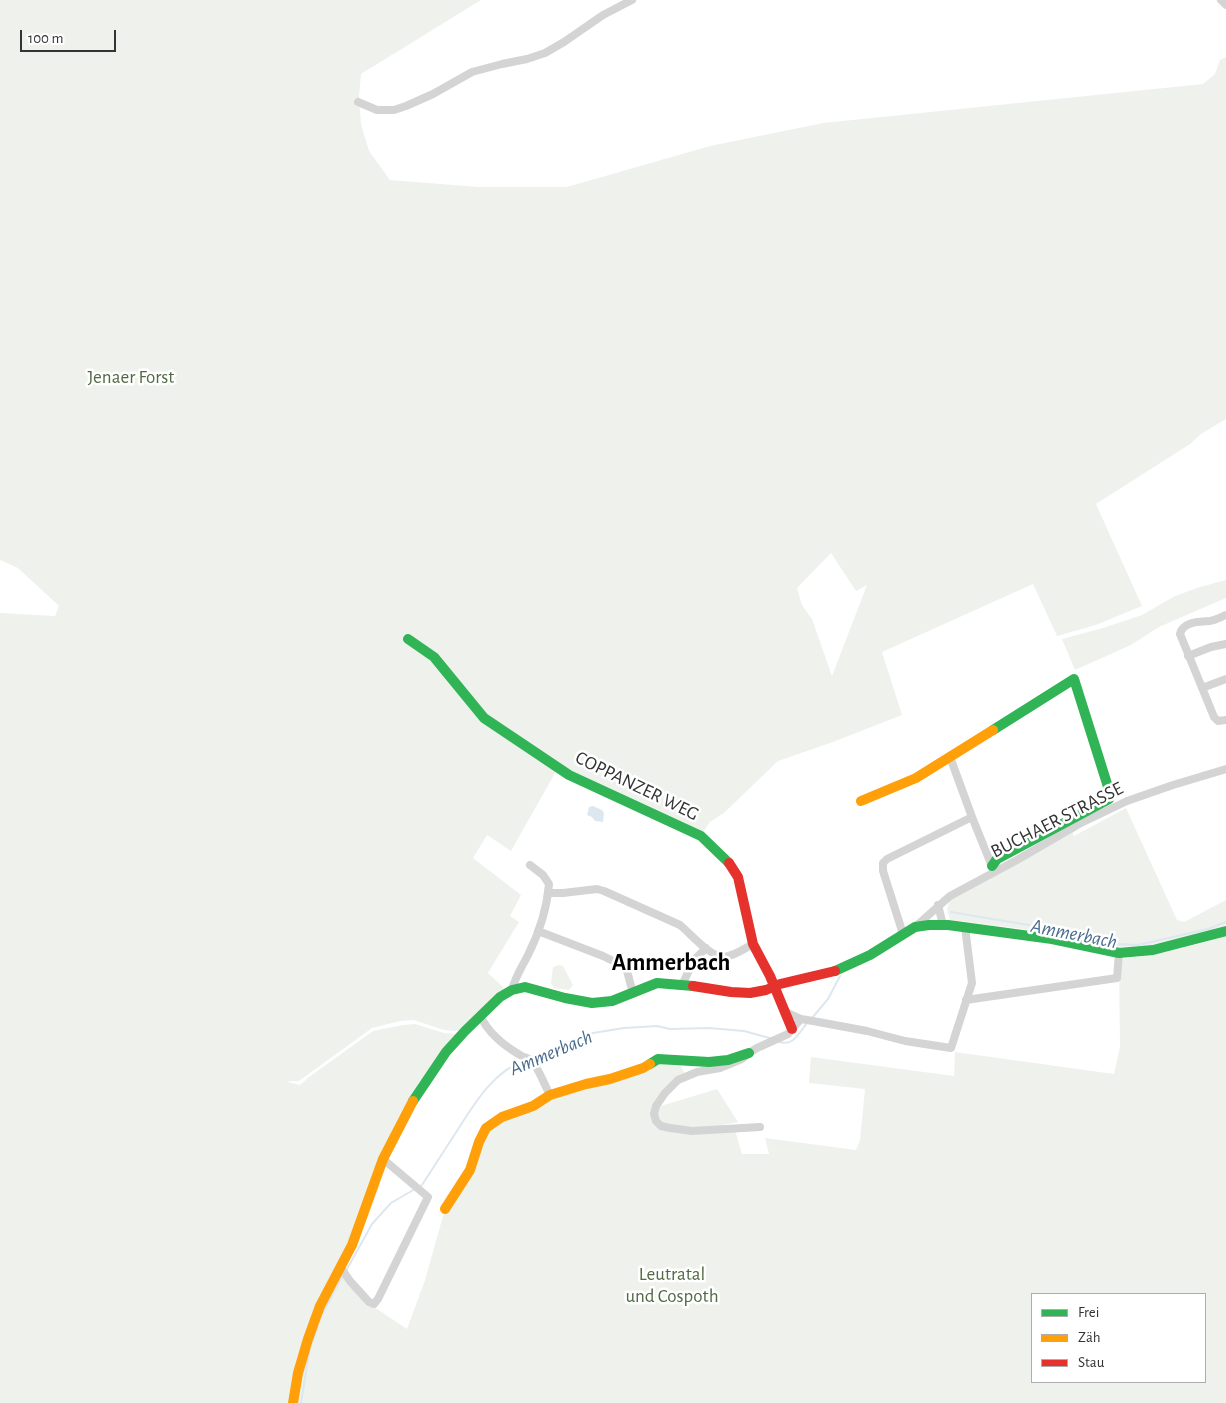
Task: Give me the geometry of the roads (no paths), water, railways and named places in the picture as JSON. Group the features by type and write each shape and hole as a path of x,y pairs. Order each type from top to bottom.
{"street":[{"path":"358,102 377,110 394,110 406,106 434,94 472,72 545,53 603,15 632,0"},
{"path":"1221,0 1226,5"},
{"path":"1226,615 1213,620 1199,621 1183,627 1180,632 1214,717 1218,721 1226,720"},
{"name":"COPPANZER WEG","path":"408,639 434,657 484,718 570,775 700,836 730,863 738,877 753,944 770,976 792,1030"},
{"path":"1188,656 1211,647 1226,644"},
{"path":"1202,688 1226,678"},
{"name":"BUCHAER STRASSE","path":"950,757 1074,679 1109,790 1109,799 997,860 993,869"},
{"path":"861,802 916,778 950,757 993,869"},
{"name":"BUCHAER STRASSE","path":"915,927 950,896 993,869 1079,824 1127,801 1226,769"},
{"path":"903,934 883,871 883,863 887,859 972,817"},
{"path":"512,990 515,979 538,931 548,893 549,884 543,875 530,865"},
{"path":"548,893 597,889 604,891 680,925 706,948 722,957 734,955 753,944"},
{"path":"938,906 943,925"},
{"path":"293,1403 298,1373 320,1306 352,1245 383,1159 417,1094 446,1052 465,1031 500,997 512,990 525,987 592,1003 612,1001 657,983 682,984 743,993 766,990 773,986 833,972 870,955 915,927 921,926 965,927 1052,939 1119,953 1152,950 1226,931"},
{"path":"786,1012 806,1020 867,1031 905,1041 951,1048 972,983 965,927"},
{"path":"538,931 603,956 625,967 634,992"},
{"path":"682,984 694,960 706,948"},
{"path":"966,1000 1117,978 1119,953"},
{"path":"481,1017 486,1028 498,1040 530,1060 550,1095"},
{"path":"445,1209 470,1170 479,1142 486,1128 502,1117 519,1112 550,1095 643,1068 658,1059 709,1062 728,1060 788,1034 806,1020"},
{"path":"749,1052 742,1059 732,1064 697,1072 678,1080 665,1093 656,1106 654,1114 656,1121 661,1126 692,1131 760,1127"},
{"path":"341,1268 369,1302 374,1304 394,1268 428,1197 383,1159"}],"waterway":[{"name":"Ammerbach","path":"951,912 1076,933 1114,944 1138,945 1208,929 1226,922"},
{"name":"Ammerbach","path":"812,1018 828,999 840,976"},
{"name":"Ammerbach","path":"777,1041 787,1043 795,1039 807,1023"},
{"name":"Ammerbach","path":"532,1057 593,1033 624,1028 657,1026 670,1029 709,1028 744,1031 773,1039"},
{"name":"Ammerbach","path":"419,1187 484,1091 513,1065 525,1060"},
{"name":"Ammerbach","path":"346,1271 372,1224 391,1203 415,1189"},
{"name":"Ammerbach","path":"323,1313 343,1275"},
{"name":"Ammerbach","path":"312,1343 318,1327"},
{"name":"Ammerbach","path":"301,1403 309,1353"}],"district":[{"name":"Ammerbach","path":"671,963"}],"park label":[{"name":"Jenaer Forst","path":"131,377"},
{"name":"Leutratal und Cospoth","path":"672,1285"}]}
